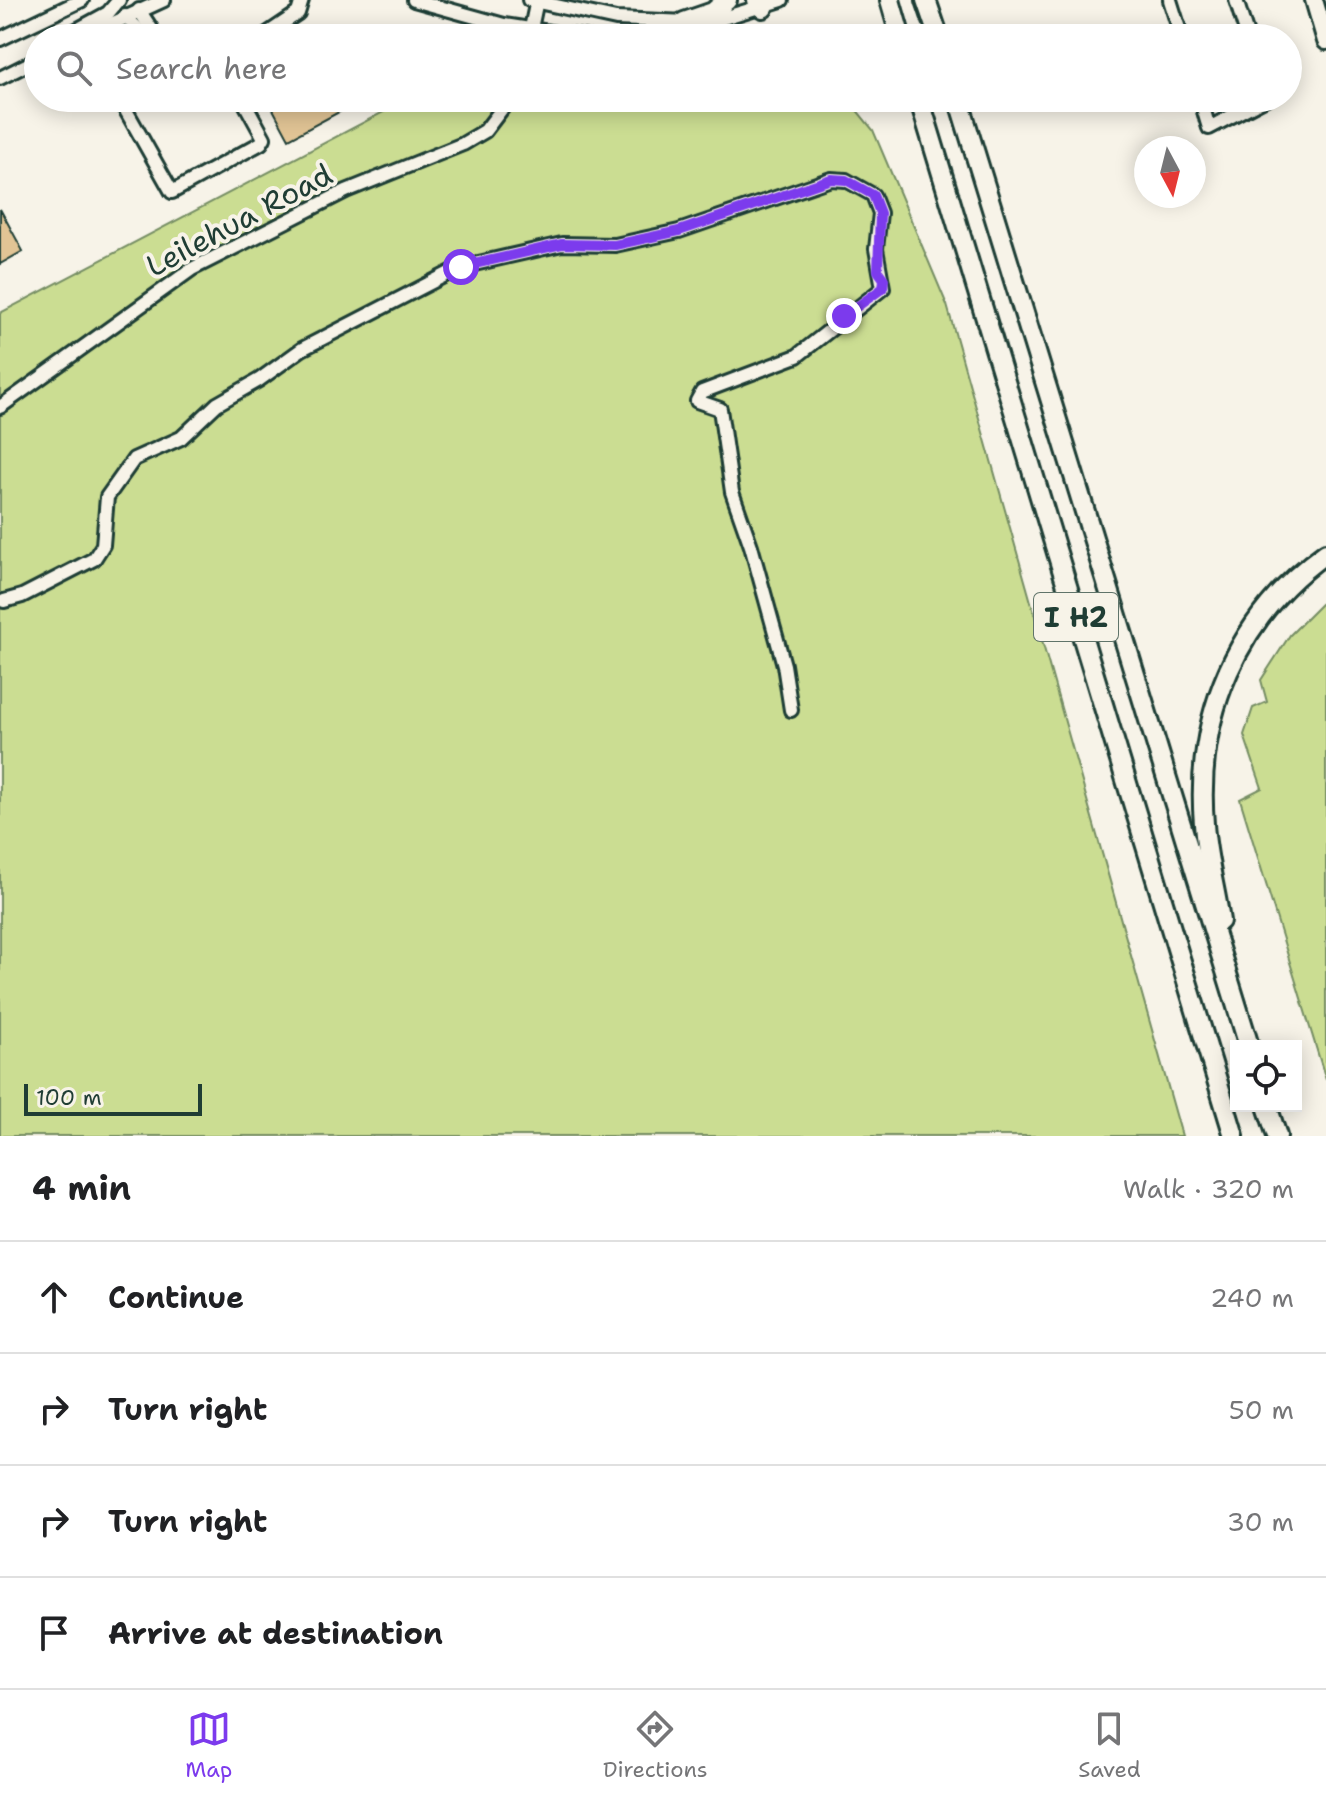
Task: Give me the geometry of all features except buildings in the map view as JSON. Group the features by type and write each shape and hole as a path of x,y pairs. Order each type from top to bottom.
{"highway":[{"path":"694,22 727,0"},
{"path":"890,0 897,24"},
{"path":"926,0 934,24"},
{"name":"I H2","path":"923,112 1234,1136"},
{"name":"I H2","path":"962,112 1247,1040"},
{"path":"1233,994 1203,823 1206,734 1217,692 1248,632 1286,587 1326,553"},
{"path":"1269,1112 1277,1136"}],"main road":[{"path":"1314,0 1326,41"}],"street":[{"path":"32,24 82,0"},
{"path":"88,24 108,13 119,0"},
{"path":"109,24 164,0"},
{"path":"282,24 298,13 302,0"},
{"path":"414,0 496,24"},
{"path":"686,24 782,0"},
{"path":"1170,0 1178,24"},
{"path":"1236,0 1244,24"},
{"path":"531,24 534,1 616,19 694,22"},
{"path":"139,10 146,24"},
{"path":"125,16 135,24"},
{"path":"0,39 24,28"},
{"path":"0,78 24,66"},
{"path":"127,112 172,192 261,143 264,138 250,112"},
{"name":"Leilehua Road","path":"0,407 192,269 346,191 463,144 485,131 499,112"},
{"path":"1204,112 1209,128 1239,112"},
{"path":"4,601 22,596 94,559 103,545 107,497 134,459 181,438 217,404 259,380 302,349 461,267 562,244 615,245 679,231 788,191 831,179 846,180 873,195 880,213 876,249 883,288 797,356 702,392 697,401 720,409 724,421 732,492 751,546 784,665 791,710"}],"green space":[{"path":"383,112 858,112 873,130 947,305 1182,1136 0,1136 0,313"},
{"path":"1326,599 1326,1080 1240,799 1262,788 1244,735 1253,708 1267,702 1261,680 1290,635"}],"route":[{"path":"461,267 539,252 562,244 615,245 647,235 679,231 788,191 831,179 846,180 873,195 880,213 876,249 878,271 884,279 883,288 844,316"}]}
